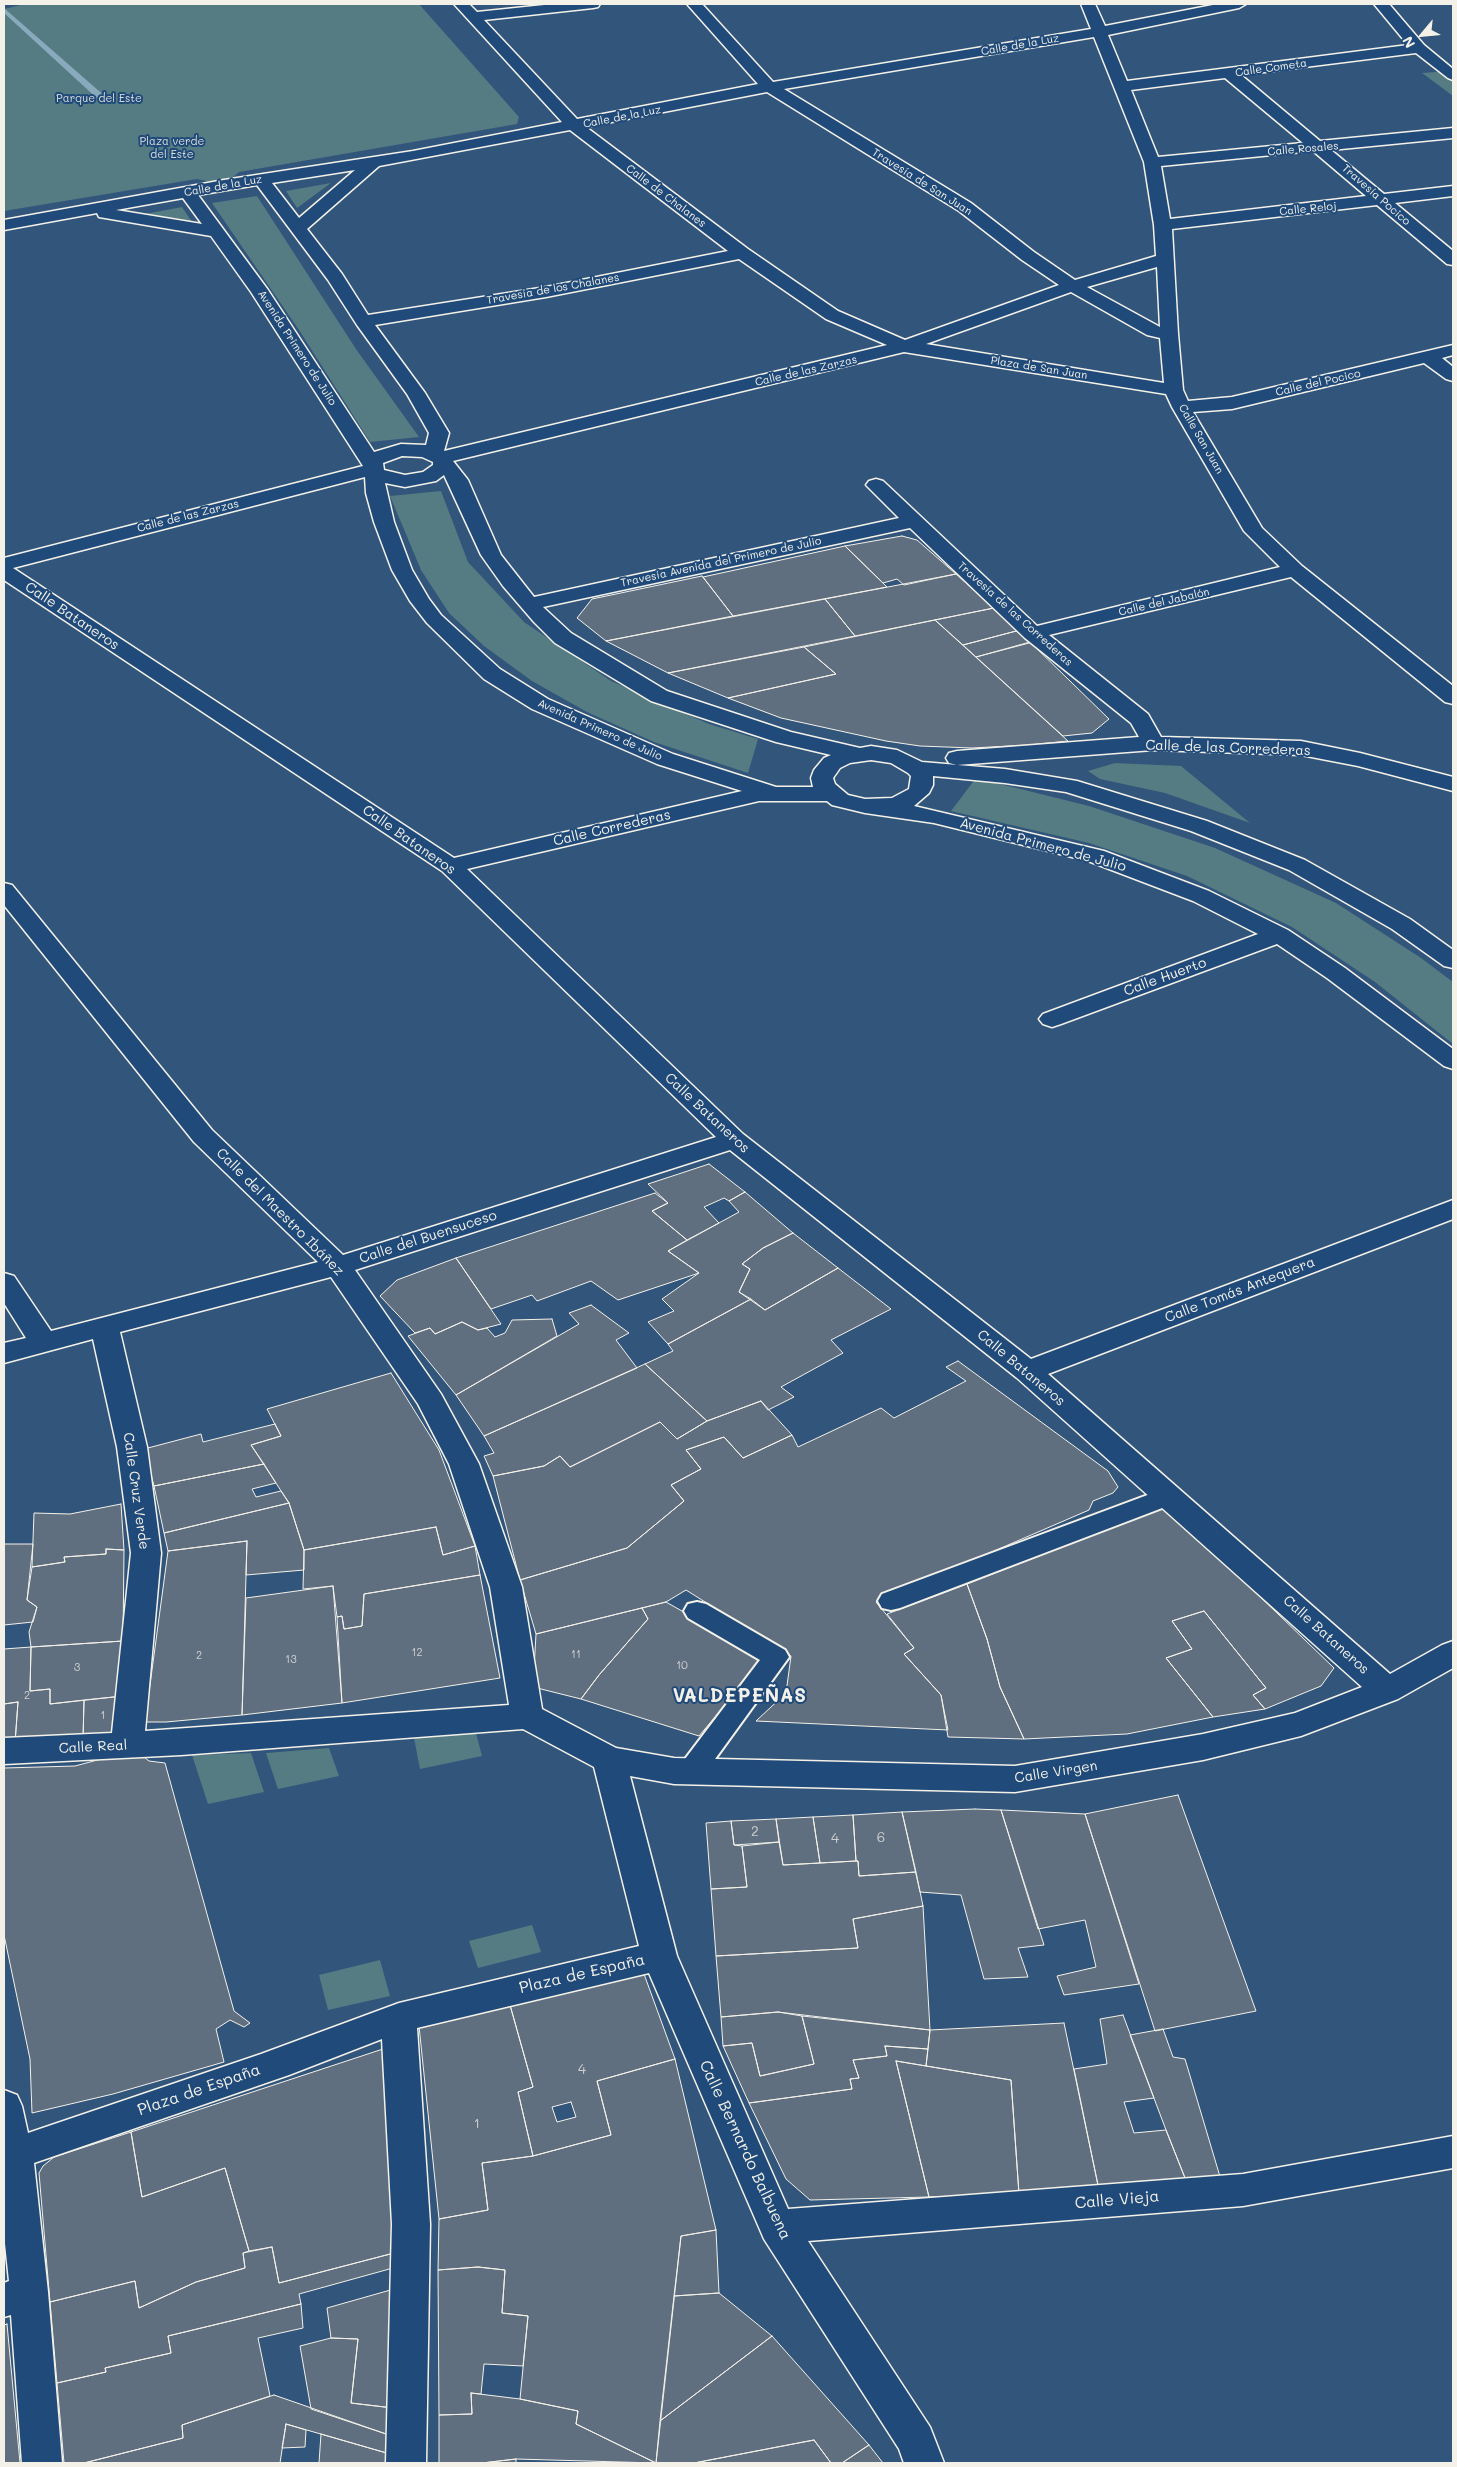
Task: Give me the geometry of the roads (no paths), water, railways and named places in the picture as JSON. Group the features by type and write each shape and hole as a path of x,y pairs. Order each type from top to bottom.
{"street":[{"name":"Calle de Chalanes","path":"461,4 574,126 742,253 832,314 904,346"},
{"path":"472,17 593,4"},
{"name":"Travesía de San Juan","path":"694,4 768,87 965,208 1028,256 1072,286 1153,332 1169,334"},
{"name":"Calle San Juan","path":"1088,4 1152,162 1163,225 1174,390 1182,408 1254,531 1295,570 1453,697"},
{"name":"Calle de la Luz","path":"4,225 261,179 374,162 574,126 768,87 1099,32 1239,4"},
{"path":"1381,4 1419,48 1450,71"},
{"name":"Calle Cometa","path":"1122,86 1419,48"},
{"name":"Travesía Pocico","path":"1229,73 1320,147 1381,201 1453,260"},
{"name":"Calle Rosales","path":"1152,162 1453,133"},
{"path":"299,227 374,162"},
{"path":"261,179 336,278 363,321 416,393 438,433 439,458 442,467 438,473 418,480 392,480 374,469 374,461 381,456 396,451 413,449 439,458 458,480 491,555 510,582 541,618 563,638 658,696 784,737 858,754 885,754 913,765 1069,786 1199,826 1297,865 1401,924 1453,961"},
{"name":"Calle Reloj","path":"1163,225 1381,201 1453,191"},
{"name":"Avenida Primero de Julio","path":"187,192 259,290 374,469 376,493 384,522 402,570 420,601 434,619 492,674 540,704 656,756 774,794 830,794 851,804 934,816 1096,856 1201,896 1279,935 1336,973 1453,1061"},
{"path":"86,210 217,232"},
{"name":"Travesía de los Chalanes","path":"363,321 546,292 742,253"},
{"name":"Calle de las Zarzas","path":"439,458 864,357 904,346 1072,286 1165,259"},
{"name":"Plaza de San Juan","path":"904,346 1174,390"},
{"name":"Calle del Pocico","path":"1182,408 1232,403 1453,350"},
{"path":"1428,357 1453,375"},
{"name":"Calle de las Zarzas","path":"4,564 374,469"},
{"name":"Travesía de las Correderas","path":"876,484 912,521 1033,633 1140,719 1153,743"},
{"name":"Travesía Avenida del Primero de Julio","path":"529,604 912,521"},
{"name":"Calle del Jabalón","path":"1033,633 1295,570"},
{"name":"Calle Bataneros","path":"4,571 450,866 734,1140 1027,1371 1387,1690"},
{"name":"Calle de las Correderas","path":"913,765 1153,743 1301,748 1360,760 1453,784"},
{"path":"1063,751 1069,786"},
{"path":"830,794 824,786 822,778 825,770 832,763 858,754"},
{"path":"879,807 908,800 918,793 922,784 922,776 913,765"},
{"name":"Calle Correderas","path":"450,866 759,794 774,794"},
{"name":"Calle del Maestro Ibáñez","path":"4,890 203,1136 338,1266 430,1401 464,1464 506,1587 527,1716"},
{"name":"Calle Huerto","path":"1052,1019 1279,935"},
{"name":"Calle del Buensuceso","path":"4,1353 338,1266 734,1140"},
{"name":"Calle Tomás Antequera","path":"1027,1371 1453,1209"},
{"path":"4,1282 44,1343"},
{"name":"Calle Cruz Verde","path":"105,1328 132,1447 146,1553 127,1745"},
{"name":"Calle Virgen","path":"609,1760 674,1771 1015,1779 1203,1747 1301,1724 1387,1690 1453,1653"},
{"path":"527,1716 609,1760"},
{"name":"Calle Real","path":"4,1752 181,1742 527,1716"},
{"name":"Plaza de España","path":"14,2154 276,2064 274,2064 400,2018 659,1956 609,1760"},
{"name":"Calle Bernardo Balbuena","path":"659,1956 777,2227 916,2440 924,2463"},
{"path":"400,2018 410,2224 406,2463"},
{"path":"4,2106 14,2154 17,2296 42,2463"},
{"name":"Calle Vieja","path":"777,2227 1243,2190 1453,2152"}],"lane":[{"path":"891,1601 1169,1496"},
{"path":"692,1770 776,1657 697,1611"}],"waterway":[{"path":"4,10 104,100"}],"district":[{"name":"VALDEPEÑAS","path":"740,1696"}],"park label":[{"name":"Parque del Este","path":"99,99"},
{"name":"Plaza verde del Este","path":"172,148"}]}
